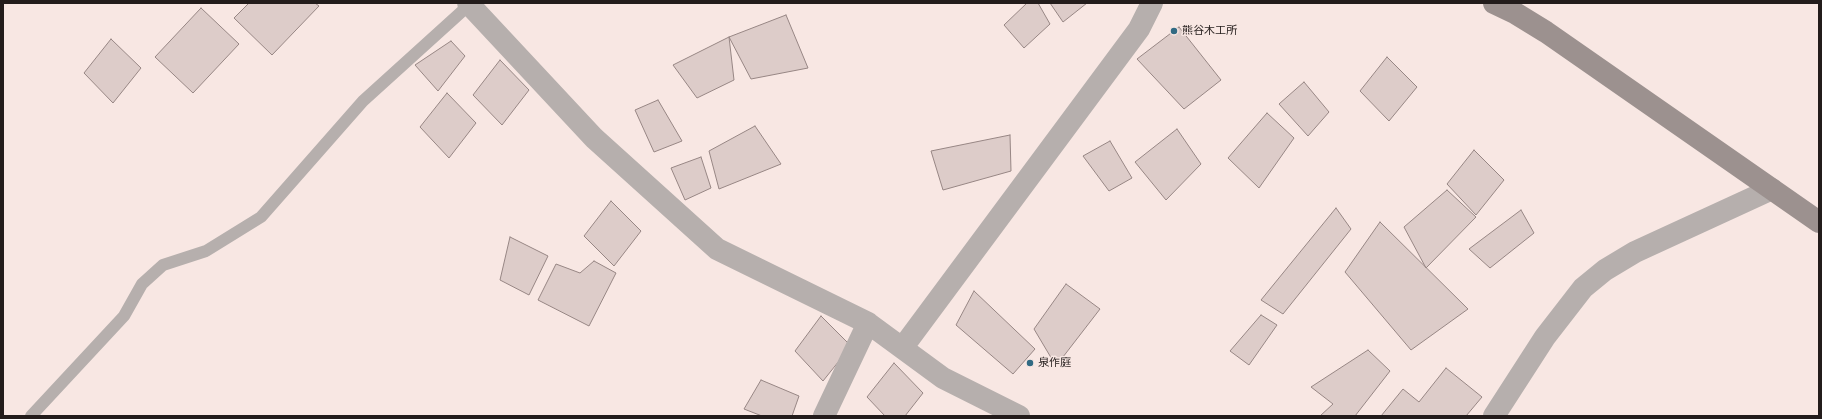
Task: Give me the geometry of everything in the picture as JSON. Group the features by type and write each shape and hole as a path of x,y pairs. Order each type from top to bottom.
{"street":[{"path":"903,347 1138,29 1152,3"},
{"path":"1494,3 1546,32 1819,222"},
{"path":"468,4 594,138 717,249 868,323 903,347 943,378 1019,416"},
{"path":"1494,416 1545,337 1583,288 1635,252 1772,189"},
{"path":"824,416 868,323"}],"lane":[{"path":"31,416 124,316 142,284 163,265 206,251 261,217 363,101 468,4"}],"building":[{"path":"249,3 315,3 319,6 272,55 234,18"},
{"path":"1027,3 1038,3 1050,24 1024,48 1004,25"},
{"path":"1050,3 1087,3 1063,22"},
{"path":"201,8 239,44 193,93 155,57"},
{"path":"786,15 808,68 751,79 729,37"},
{"path":"1179,27 1221,80 1184,109 1137,59"},
{"path":"729,37 734,80 697,98 673,65"},
{"path":"111,39 141,68 113,103 84,73"},
{"path":"451,41 465,56 438,91 415,65"},
{"path":"1387,57 1417,87 1389,121 1360,91"},
{"path":"500,60 529,90 502,125 473,95"},
{"path":"1304,82 1329,112 1308,136 1279,104"},
{"path":"447,93 476,123 449,158 420,127"},
{"path":"658,100 682,141 654,152 635,110"},
{"path":"1267,113 1294,138 1259,188 1228,158"},
{"path":"755,126 781,164 719,189 709,151"},
{"path":"1177,129 1201,164 1166,200 1135,162"},
{"path":"1010,135 1011,171 943,190 931,151"},
{"path":"1110,141 1132,178 1109,191 1083,156"},
{"path":"1474,150 1504,180 1476,215 1447,184"},
{"path":"701,157 711,188 685,200 671,168"},
{"path":"1447,190 1476,217 1426,268 1404,227"},
{"path":"611,201 641,231 614,266 584,236"},
{"path":"1336,208 1351,229 1283,314 1261,300"},
{"path":"1521,210 1534,233 1490,268 1469,249"},
{"path":"1380,222 1468,309 1411,350 1345,272"},
{"path":"510,237 548,256 529,295 500,280"},
{"path":"594,261 616,273 589,326 538,300 556,264 580,273"},
{"path":"1066,284 1100,309 1056,366 1034,329"},
{"path":"974,291 1035,349 1013,374 956,325"},
{"path":"1261,315 1277,325 1249,365 1230,351"},
{"path":"821,316 851,346 823,381 795,351"},
{"path":"1368,350 1390,371 1355,416 1320,416 1333,404 1311,387"},
{"path":"894,363 923,393 905,416 885,416 867,397"},
{"path":"1446,368 1482,397 1466,416 1381,416 1403,389 1419,402"},
{"path":"761,380 799,396 792,416 762,416 744,409"}],"place":[{"name":"熊谷木工所","path":"1174,31"},
{"name":"泉作庭","path":"1030,363"}]}
